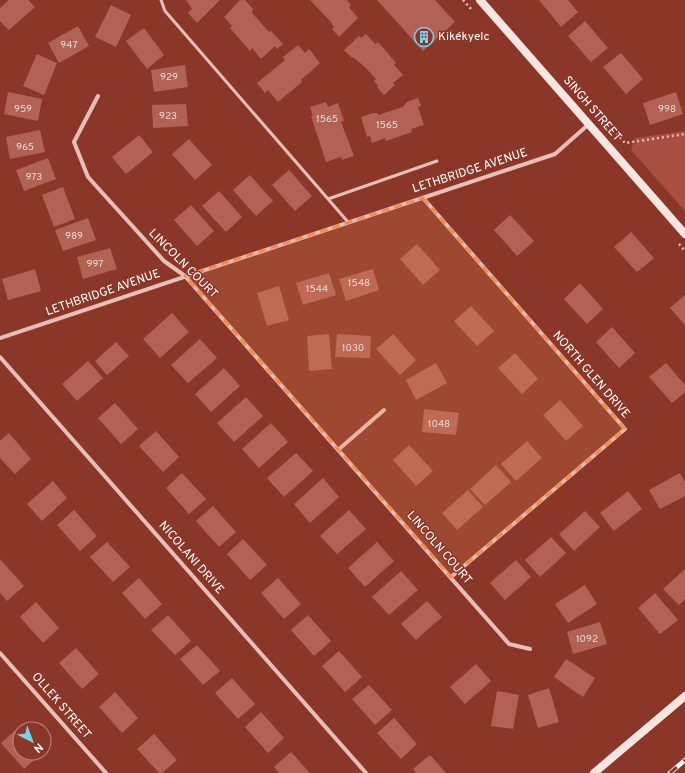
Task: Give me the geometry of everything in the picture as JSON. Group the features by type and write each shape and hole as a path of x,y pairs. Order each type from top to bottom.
{"main road":[{"name":"SINGH STREET","path":"480,0 685,234"},
{"path":"594,773 685,696"}],"street":[{"name":"LINCOLN COURT","path":"98,96 74,142 88,177 164,261 185,276 509,644 530,648"},
{"name":"LETHBRIDGE AVENUE","path":"0,338 555,154 589,124"},
{"name":"NORTH GLEN DRIVE","path":"423,198 625,429 451,577"},
{"name":"NICOLANI DRIVE","path":"0,357 366,773"},
{"path":"338,450 384,410"},
{"name":"OLLEK STREET","path":"0,652 106,773"}],"lane":[{"path":"161,0 165,10 348,222"},
{"name":"LETHBRIDGE AVENUE","path":"328,199 437,161"}],"path":[{"path":"613,129 625,143 685,134"}],"highlighted area":[{"path":"423,198 625,429 451,577 185,276"}],"shaded area":[{"path":"685,131 685,211 631,150 635,138"}],"building":[{"path":"9,0 28,0 35,7 9,30 0,21 0,8"},
{"path":"186,0 220,0 197,23 188,13 192,9"},
{"path":"240,0 245,0 253,9 252,13 269,32 271,31 283,44 277,49 275,46 261,59 252,48 250,51 230,28 232,26 224,17"},
{"path":"310,0 347,0 351,5 349,7 358,18 339,37 332,29 334,28 331,22"},
{"name":"Kikékyelc","path":"377,0 435,0 455,22 423,51"},
{"path":"539,0 568,0 578,12 561,27"},
{"path":"111,5 131,15 116,47 95,37"},
{"path":"585,21 608,48 591,62 568,36"},
{"path":"78,26 89,46 59,63 48,43"},
{"path":"144,28 164,55 147,69 126,41"},
{"path":"366,34 375,44 378,42 396,63 394,65 403,75 393,83 395,85 384,95 374,81 376,79 365,67 344,50 359,36 361,38"},
{"path":"298,45 305,53 309,49 320,63 301,80 302,82 278,102 268,90 265,93 257,83 285,60 283,57"},
{"path":"621,53 643,79 626,94 603,67"},
{"path":"37,54 57,63 44,95 23,86"},
{"path":"185,65 188,87 154,92 151,70"},
{"path":"8,92 42,99 38,121 4,114"},
{"path":"676,92 683,114 650,125 643,103"},
{"path":"418,98 421,106 418,107 424,125 411,129 412,132 386,141 385,138 372,143 370,136 367,137 361,117 373,113 377,113 378,115 403,107 407,102"},
{"path":"326,102 328,107 338,103 344,121 341,122 354,156 342,160 341,157 326,162 311,116 313,116 310,107"},
{"path":"186,104 188,126 153,128 152,105"},
{"path":"40,130 45,152 10,159 6,137"},
{"path":"139,135 153,152 126,174 112,157"},
{"path":"189,139 212,165 195,180 172,154"},
{"path":"48,158 56,179 24,191 16,170"},
{"path":"289,170 312,196 295,211 272,185"},
{"path":"250,175 273,201 256,216 233,190"},
{"path":"63,187 75,219 54,227 42,195"},
{"path":"219,191 242,217 226,232 202,206"},
{"path":"191,205 214,231 197,246 174,220"},
{"path":"510,215 534,241 517,256 494,230"},
{"path":"88,218 96,240 63,251 55,230"},
{"path":"631,232 654,258 637,272 614,247"},
{"path":"417,244 440,270 423,285 400,259"},
{"path":"110,248 117,269 83,279 77,257"},
{"path":"35,269 41,291 8,300 2,279"},
{"path":"373,269 379,290 346,301 339,279"},
{"path":"329,273 336,295 303,305 296,283"},
{"path":"580,283 603,309 587,324 564,299"},
{"path":"279,286 289,320 267,326 257,293"},
{"path":"685,295 685,325 670,308"},
{"path":"471,306 494,331 477,346 454,321"},
{"path":"172,313 189,332 160,358 143,339"},
{"path":"612,327 635,353 619,368 596,342"},
{"path":"329,334 332,369 309,371 307,336"},
{"path":"337,334 371,336 370,358 335,357"},
{"path":"393,334 416,360 400,375 376,349"},
{"path":"200,339 217,358 188,383 171,365"},
{"path":"116,342 129,356 107,375 95,361"},
{"path":"515,353 538,379 522,394 498,368"},
{"path":"88,361 103,378 77,401 62,384"},
{"path":"436,363 447,383 416,400 406,380"},
{"path":"666,363 685,385 685,392 672,403 649,377"},
{"path":"224,368 240,386 211,412 195,394"},
{"path":"246,397 263,416 234,442 217,423"},
{"path":"560,400 583,426 566,441 543,415"},
{"path":"115,403 138,429 121,444 98,418"},
{"path":"424,409 459,413 456,435 422,432"},
{"path":"271,423 288,442 259,468 242,449"},
{"path":"156,431 179,457 163,472 139,446"},
{"path":"9,433 31,459 15,474 0,458 0,441"},
{"path":"527,441 542,458 516,481 501,464"},
{"path":"409,445 433,471 416,486 393,460"},
{"path":"296,453 313,471 284,497 267,478"},
{"path":"496,465 511,482 485,505 470,489"},
{"path":"182,473 206,499 189,514 166,488"},
{"path":"680,473 685,482 685,496 660,509 649,490"},
{"path":"323,478 339,497 310,523 294,504"},
{"path":"53,481 67,498 42,521 27,504"},
{"path":"468,490 483,507 457,530 442,513"},
{"path":"628,491 642,509 614,531 600,513"},
{"path":"213,506 236,532 219,547 196,521"},
{"path":"74,510 97,536 80,551 57,525"},
{"path":"349,510 366,529 337,554 320,536"},
{"path":"585,511 600,527 574,551 559,534"},
{"path":"551,537 566,553 540,577 525,560"},
{"path":"243,539 267,565 250,580 227,554"},
{"path":"107,542 130,567 113,582 90,557"},
{"path":"377,542 394,561 365,587 348,568"},
{"path":"0,559 24,586 7,601 0,593"},
{"path":"516,560 531,577 505,600 490,583"},
{"path":"685,569 685,599 679,605 663,589"},
{"path":"401,571 418,590 389,615 372,597"},
{"path":"139,578 162,604 145,619 122,593"},
{"path":"278,578 301,604 284,619 261,593"},
{"path":"585,585 597,604 568,623 555,604"},
{"path":"655,593 678,620 660,634 638,608"},
{"path":"427,601 442,617 416,640 401,624"},
{"path":"36,602 59,628 43,643 20,617"},
{"path":"168,615 191,641 175,655 151,630"},
{"path":"308,615 331,641 314,656 291,630"},
{"path":"600,622 607,644 573,654 567,632"},
{"path":"197,645 220,671 203,685 180,659"},
{"path":"76,648 99,674 82,689 59,663"},
{"path":"339,651 362,677 345,692 322,666"},
{"path":"566,659 595,678 583,697 554,677"},
{"path":"476,664 491,681 465,704 450,687"},
{"path":"232,678 255,704 238,719 215,693"},
{"path":"369,685 392,710 375,725 352,699"},
{"path":"549,688 559,722 538,728 528,695"},
{"path":"497,691 519,695 513,729 491,726"},
{"path":"115,692 138,718 122,733 99,707"},
{"path":"261,712 284,738 268,753 245,727"},
{"path":"394,718 417,744 401,759 377,733"},
{"path":"12,733 12,755 1,743"},
{"path":"154,734 177,760 162,773 159,773 137,749"},
{"path":"291,752 310,773 279,773 274,767"},
{"path":"430,755 446,773 416,773 413,769"},
{"path":"17,761 33,761 24,769"}],"railway":[{"path":"670,773 685,760"}],"place":[{"name":"Kikékyelc","path":"424,37"}]}
